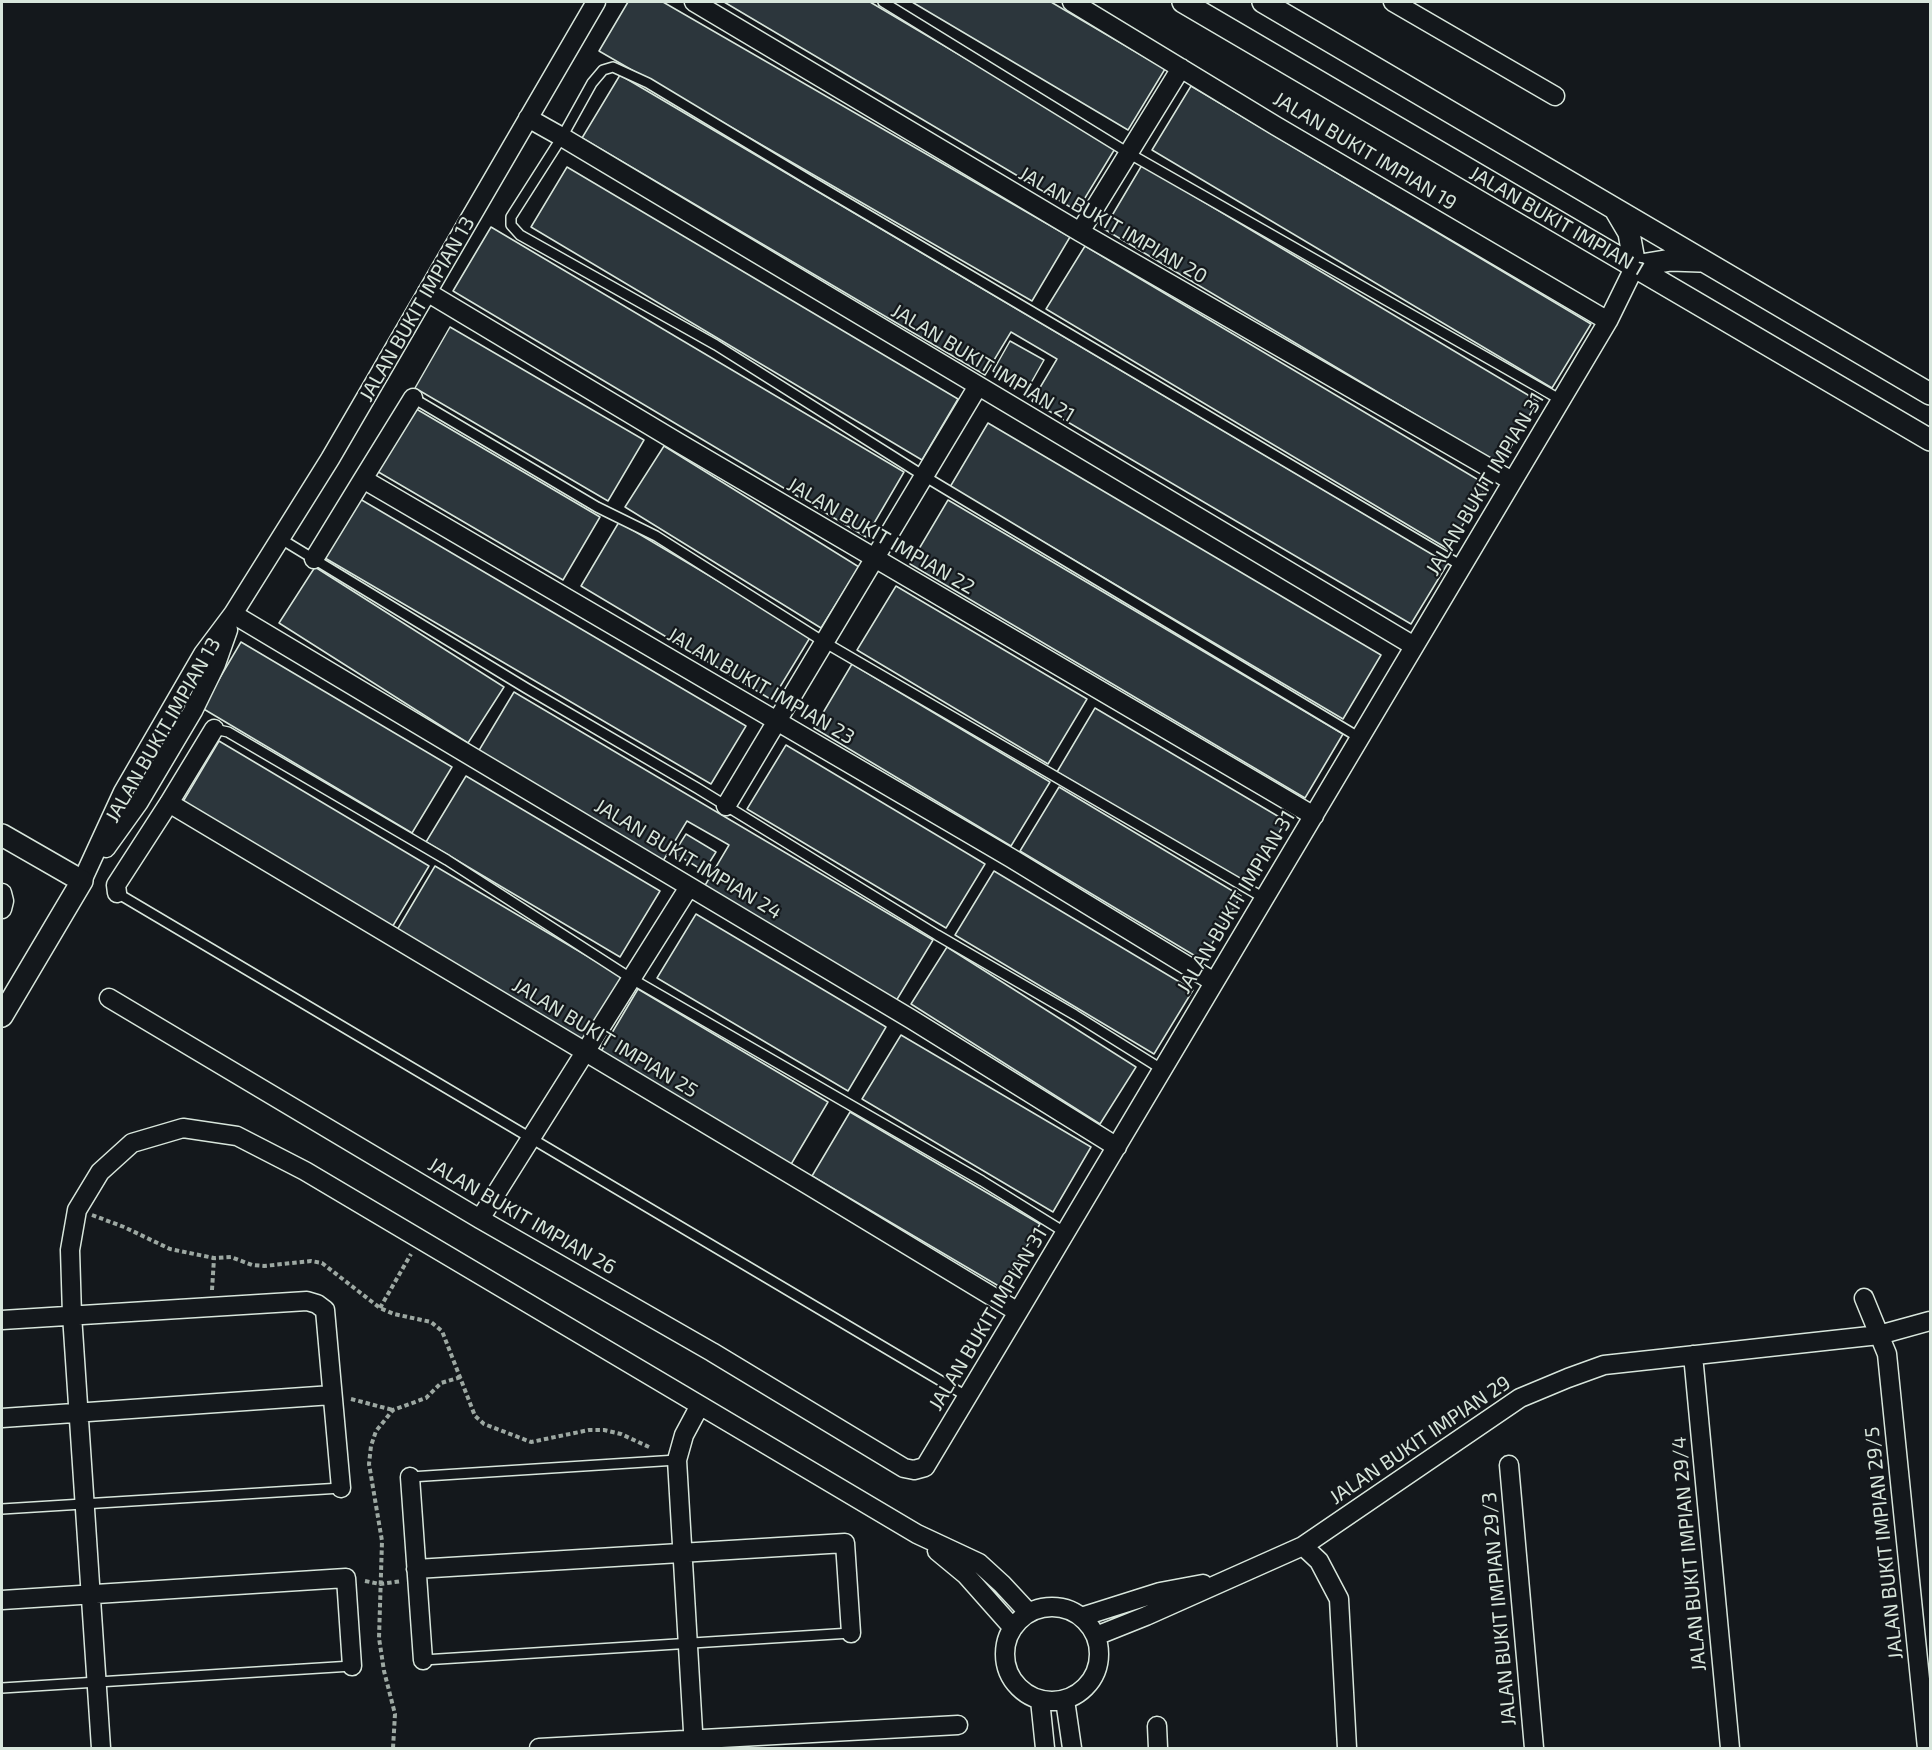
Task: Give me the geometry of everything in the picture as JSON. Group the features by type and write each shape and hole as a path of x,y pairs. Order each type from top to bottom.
{"street":[{"name":"JALAN BUKIT IMPIAN 13","path":"2,1016 82,881 139,802 193,711 216,664 233,614 330,459 596,2"},
{"name":"JALAN BUKIT IMPIAN 20","path":"694,2 1080,232 1512,481"},
{"name":"JALAN BUKIT IMPIAN 19","path":"1072,2 1608,321"},
{"name":"JALAN BUKIT IMPIAN 1","path":"1183,2 1930,440"},
{"name":"JALAN BUKIT IMPIAN 1","path":"1263,2 1930,394"},
{"path":"1393,2 1555,96"},
{"path":"1080,232 1181,68"},
{"name":"JALAN BUKIT IMPIAN 21","path":"528,118 562,136 1414,646"},
{"path":"1608,321 1635,266 1629,233 1616,209"},
{"path":"1635,266 1671,260 1704,262"},
{"name":"JALAN BUKIT IMPIAN 22","path":"427,292 1314,816"},
{"name":"JALAN BUKIT IMPIAN 31","path":"914,1470 924,1467 968,1397 1608,321"},
{"path":"726,806 978,386"},
{"path":"314,559 413,398"},
{"name":"JALAN BUKIT IMPIAN 23","path":"363,479 1011,858 1214,982"},
{"name":"JALAN BUKIT IMPIAN 24","path":"233,614 921,1025 1117,1147"},
{"path":"117,893 116,885 214,729"},
{"name":"JALAN BUKIT IMPIAN 25","path":"169,804 1018,1312"},
{"path":"2,835 82,881"},
{"path":"480,1219 690,887"},
{"path":"2,893 4,901 2,909"},
{"name":"JALAN BUKIT IMPIAN 26","path":"109,998 480,1219 712,1352 904,1468 914,1470"},
{"path":"101,1749 78,1413 70,1250 77,1210 99,1172 132,1143 183,1128 237,1137 305,1171 699,1407 917,1534 979,1563 1029,1613"},
{"name":"JALAN BUKIT IMPIAN 29/5","path":"1864,1298 1887,1354 1927,1749"},
{"path":"2,1320 308,1301 317,1304 325,1310 340,1488"},
{"name":"JALAN BUKIT IMPIAN 29","path":"1096,1636 1303,1546 1520,1398 1604,1365 1879,1335 1930,1321"},
{"name":"JALAN BUKIT IMPIAN 29/4","path":"1693,1355 1730,1749"},
{"path":"2,1418 332,1395"},
{"path":"694,1744 678,1460 684,1435 699,1407"},
{"name":"JALAN BUKIT IMPIAN 29/3","path":"1509,1465 1534,1749"},
{"path":"410,1477 423,1660"},
{"path":"917,1534 966,1575 1013,1628"},
{"path":"417,1574 845,1543 851,1633"},
{"path":"1303,1546 1319,1561 1339,1599 1347,1749"},
{"path":"2,1600 346,1578 352,1666"},
{"name":"JALAN BUKIT IMPIAN 29","path":"1081,1617 1160,1592 1228,1580"},
{"path":"1050,1607 1071,1611 1081,1617 1092,1629 1100,1652 1098,1668 1091,1682 1080,1693 1065,1700 1053,1702 1026,1694 1015,1684 1008,1671 1005,1656 1007,1641 1013,1628 1029,1613 1050,1607"},
{"path":"1040,1700 1045,1749"},
{"path":"1065,1700 1072,1749"},
{"path":"539,1749 694,1744 958,1725"},
{"path":"1157,1726 1158,1749"}],"lane":[{"path":"883,2 1130,154 1561,400"},
{"path":"1360,738 924,476 716,345 520,235 512,225 511,217 592,83 603,70 613,67 648,83 1462,566"},
{"path":"413,398 597,507 656,536 824,642 1264,898"},
{"path":"281,539 1163,1070"},
{"path":"214,729 228,732 447,860 632,979 982,1181 1066,1233"},
{"path":"117,893 968,1397"},
{"path":"410,1477 678,1460"},
{"path":"2,1509 340,1488"},
{"path":"423,1660 851,1633"},
{"path":"2,1688 352,1666"}],"path":[{"path":"77,1210 124,1227 170,1249 214,1258 231,1257 252,1265 322,1263 380,1308 394,1314 431,1323 442,1331 475,1416 484,1424 531,1442 589,1430 621,1434 678,1460"},
{"path":"380,1308 420,1239"},
{"path":"213,1306 214,1258"},
{"path":"393,1749 395,1714 384,1671 379,1638 381,1541 369,1464 371,1446 376,1431 393,1410 426,1398 441,1383 461,1377"},
{"path":"332,1395 364,1401 393,1410"},
{"path":"346,1578 380,1584 417,1574"}],"building":[{"path":"628,2 663,2 1070,237 1032,301 599,51"},
{"path":"724,2 870,2 1116,147 1077,211"},
{"path":"912,2 1051,2 1165,69 1128,130"},
{"path":"620,75 1448,563 1411,624 1032,401 1057,359 1011,332 985,375 582,138"},
{"path":"1191,86 1591,324 1552,388 1152,150"},
{"path":"1142,165 1538,401 1500,465 1104,229"},
{"path":"567,167 958,399 922,460 531,227"},
{"path":"491,227 904,472 866,537 453,291"},
{"path":"1085,246 1487,485 1448,549 1046,309"},
{"path":"450,327 644,440 608,501 415,388"},
{"path":"1010,341 1044,360 1027,390 993,371"},
{"path":"413,407 600,517 563,580 375,470"},
{"path":"988,423 1381,655 1343,719 950,487"},
{"path":"664,446 859,567 821,628 625,507"},
{"path":"360,499 746,726 711,784 325,558"},
{"path":"948,500 1343,734 1305,798 910,564"},
{"path":"619,522 811,636 772,700 581,586"},
{"path":"315,567 504,687 468,743 279,623"},
{"path":"896,586 1087,699 1048,764 857,650"},
{"path":"241,642 452,767 412,833 202,708"},
{"path":"852,664 1050,782 1011,846 814,728"},
{"path":"514,692 933,940 896,1001 704,887 729,845 687,821 663,861 478,752"},
{"path":"1095,708 1286,821 1248,885 1057,772"},
{"path":"219,741 429,866 391,929 181,805"},
{"path":"786,745 985,864 946,928 747,809"},
{"path":"466,776 660,891 620,957 426,842"},
{"path":"1059,787 1241,896 1202,960 1020,851"},
{"path":"686,834 716,852 704,871 674,853"},
{"path":"435,866 626,979 587,1044 397,930"},
{"path":"994,871 1193,990 1154,1054 955,935"},
{"path":"696,914 886,1027 848,1091 657,978"},
{"path":"947,947 1136,1067 1100,1124 911,1004"},
{"path":"638,989 828,1102 790,1166 600,1053"},
{"path":"901,1035 1091,1147 1053,1212 862,1099"},
{"path":"850,1112 1040,1224 1002,1288 812,1176"}]}
